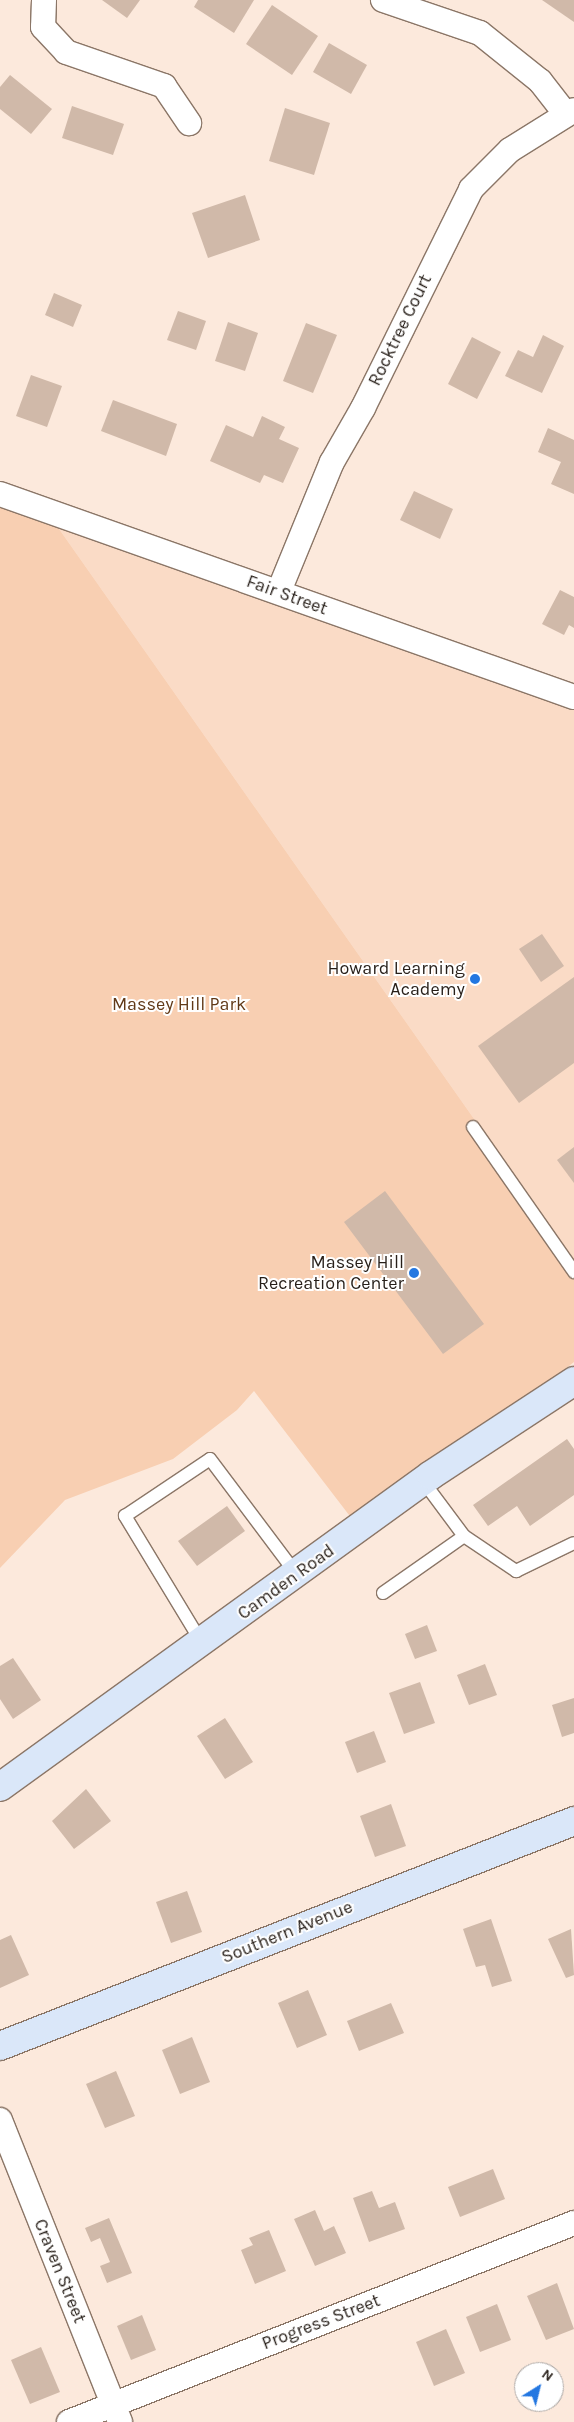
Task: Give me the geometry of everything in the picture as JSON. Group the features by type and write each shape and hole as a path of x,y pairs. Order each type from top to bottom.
{"street":[{"path":"44,0 42,27 66,52 164,86 189,123"},
{"path":"383,0 480,33 540,81 569,112"},
{"name":"Rocktree Court","path":"278,592 332,462 471,189 510,150 569,112"},
{"name":"Fair Street","path":"0,494 574,697"},
{"name":"Camden Road","path":"0,1787 298,1575 423,1481 574,1381"},
{"name":"Southern Avenue","path":"0,2046 574,1821"},
{"name":"Craven Street","path":"0,2120 116,2413"},
{"name":"Progress Street","path":"69,2422 116,2413 574,2223"}],"lane":[{"path":"473,1127 574,1272"},
{"path":"202,1643 125,1516 210,1459 298,1575"},
{"path":"423,1481 464,1536 516,1571 574,1543"},
{"path":"383,1593 464,1536"}],"shaded area":[{"name":"Howard Learning Academy","path":"45,509 574,697 574,1261"}],"green space":[{"name":"Massey Hill Park","path":"0,494 45,509 574,1261 574,1362 359,1528 254,1391 237,1410 173,1459 65,1500 0,1568"}],"building":[{"path":"102,0 140,0 127,18"},
{"path":"198,0 254,0 234,33 194,7"},
{"path":"542,0 574,0 574,22"},
{"path":"272,5 318,36 292,75 246,44"},
{"path":"329,43 367,65 351,94 313,72"},
{"path":"10,75 52,109 31,134 0,109 0,87"},
{"path":"72,106 124,124 113,155 62,138"},
{"path":"285,108 330,123 314,175 269,161"},
{"path":"245,195 260,240 208,258 192,213"},
{"path":"54,293 82,305 73,327 45,315"},
{"path":"178,311 206,321 196,350 167,340"},
{"path":"228,322 258,333 245,371 215,361"},
{"path":"306,323 337,335 313,393 283,381"},
{"path":"543,335 564,346 542,393 505,376 518,350 533,357"},
{"path":"472,337 501,352 477,399 448,384"},
{"path":"31,375 62,386 47,427 16,416"},
{"path":"113,400 177,424 166,456 101,431"},
{"path":"262,416 285,427 279,439 299,448 283,483 264,475 260,483 210,461 226,425 253,437"},
{"path":"548,428 574,440 574,494 551,484 561,462 538,452"},
{"path":"414,491 453,509 440,539 400,520"},
{"path":"560,590 574,597 574,628 569,625 564,635 542,624"},
{"path":"542,934 564,966 541,982 519,949"},
{"path":"574,977 574,1063 519,1103 478,1046"},
{"path":"574,1147 574,1183 557,1160"},
{"name":"Massey Hill Recreation Center","path":"385,1191 484,1324 443,1354 344,1222"},
{"path":"567,1439 574,1449 574,1495 530,1526 517,1506 488,1526 473,1505"},
{"path":"227,1506 245,1531 197,1566 178,1541"},
{"path":"427,1625 437,1651 415,1659 405,1634"},
{"path":"13,1658 41,1700 13,1719 0,1699 0,1666"},
{"path":"485,1664 497,1695 469,1705 457,1675"},
{"path":"420,1682 435,1723 404,1734 389,1693"},
{"path":"574,1698 574,1733 562,1737 552,1705"},
{"path":"225,1718 253,1762 225,1779 197,1736"},
{"path":"374,1731 386,1762 357,1773 345,1742"},
{"path":"86,1789 111,1821 74,1849 52,1821"},
{"path":"391,1804 406,1846 375,1857 360,1816"},
{"path":"187,1891 202,1932 171,1943 156,1902"},
{"path":"491,1919 512,1981 492,1987 485,1965 476,1967 463,1929"},
{"path":"571,1929 574,1975 566,1978 548,1939"},
{"path":"11,1935 29,1975 0,1988 0,1940"},
{"path":"308,1990 327,2035 297,2048 278,2003"},
{"path":"391,2003 404,2033 359,2051 347,2021"},
{"path":"192,2037 210,2082 180,2094 162,2050"},
{"path":"116,2071 135,2116 105,2128 86,2084"},
{"path":"493,2169 505,2199 460,2217 448,2187"},
{"path":"372,2191 379,2208 395,2202 405,2229 369,2242 353,2198"},
{"path":"315,2210 324,2231 334,2226 346,2253 315,2266 294,2219"},
{"path":"109,2218 132,2273 107,2283 100,2266 110,2262 100,2238 91,2242 85,2228"},
{"path":"269,2230 286,2271 255,2284 241,2250 253,2245 249,2238"},
{"path":"557,2283 574,2329 546,2340 527,2296"},
{"path":"497,2304 511,2340 480,2352 466,2317"},
{"path":"142,2315 156,2350 131,2360 117,2326"},
{"path":"446,2329 465,2373 434,2386 416,2342"},
{"path":"41,2347 60,2392 30,2404 11,2360"}],"place":[{"name":"Howard Learning Academy","path":"475,979"},
{"name":"Massey Hill Recreation Center","path":"414,1273"}]}
